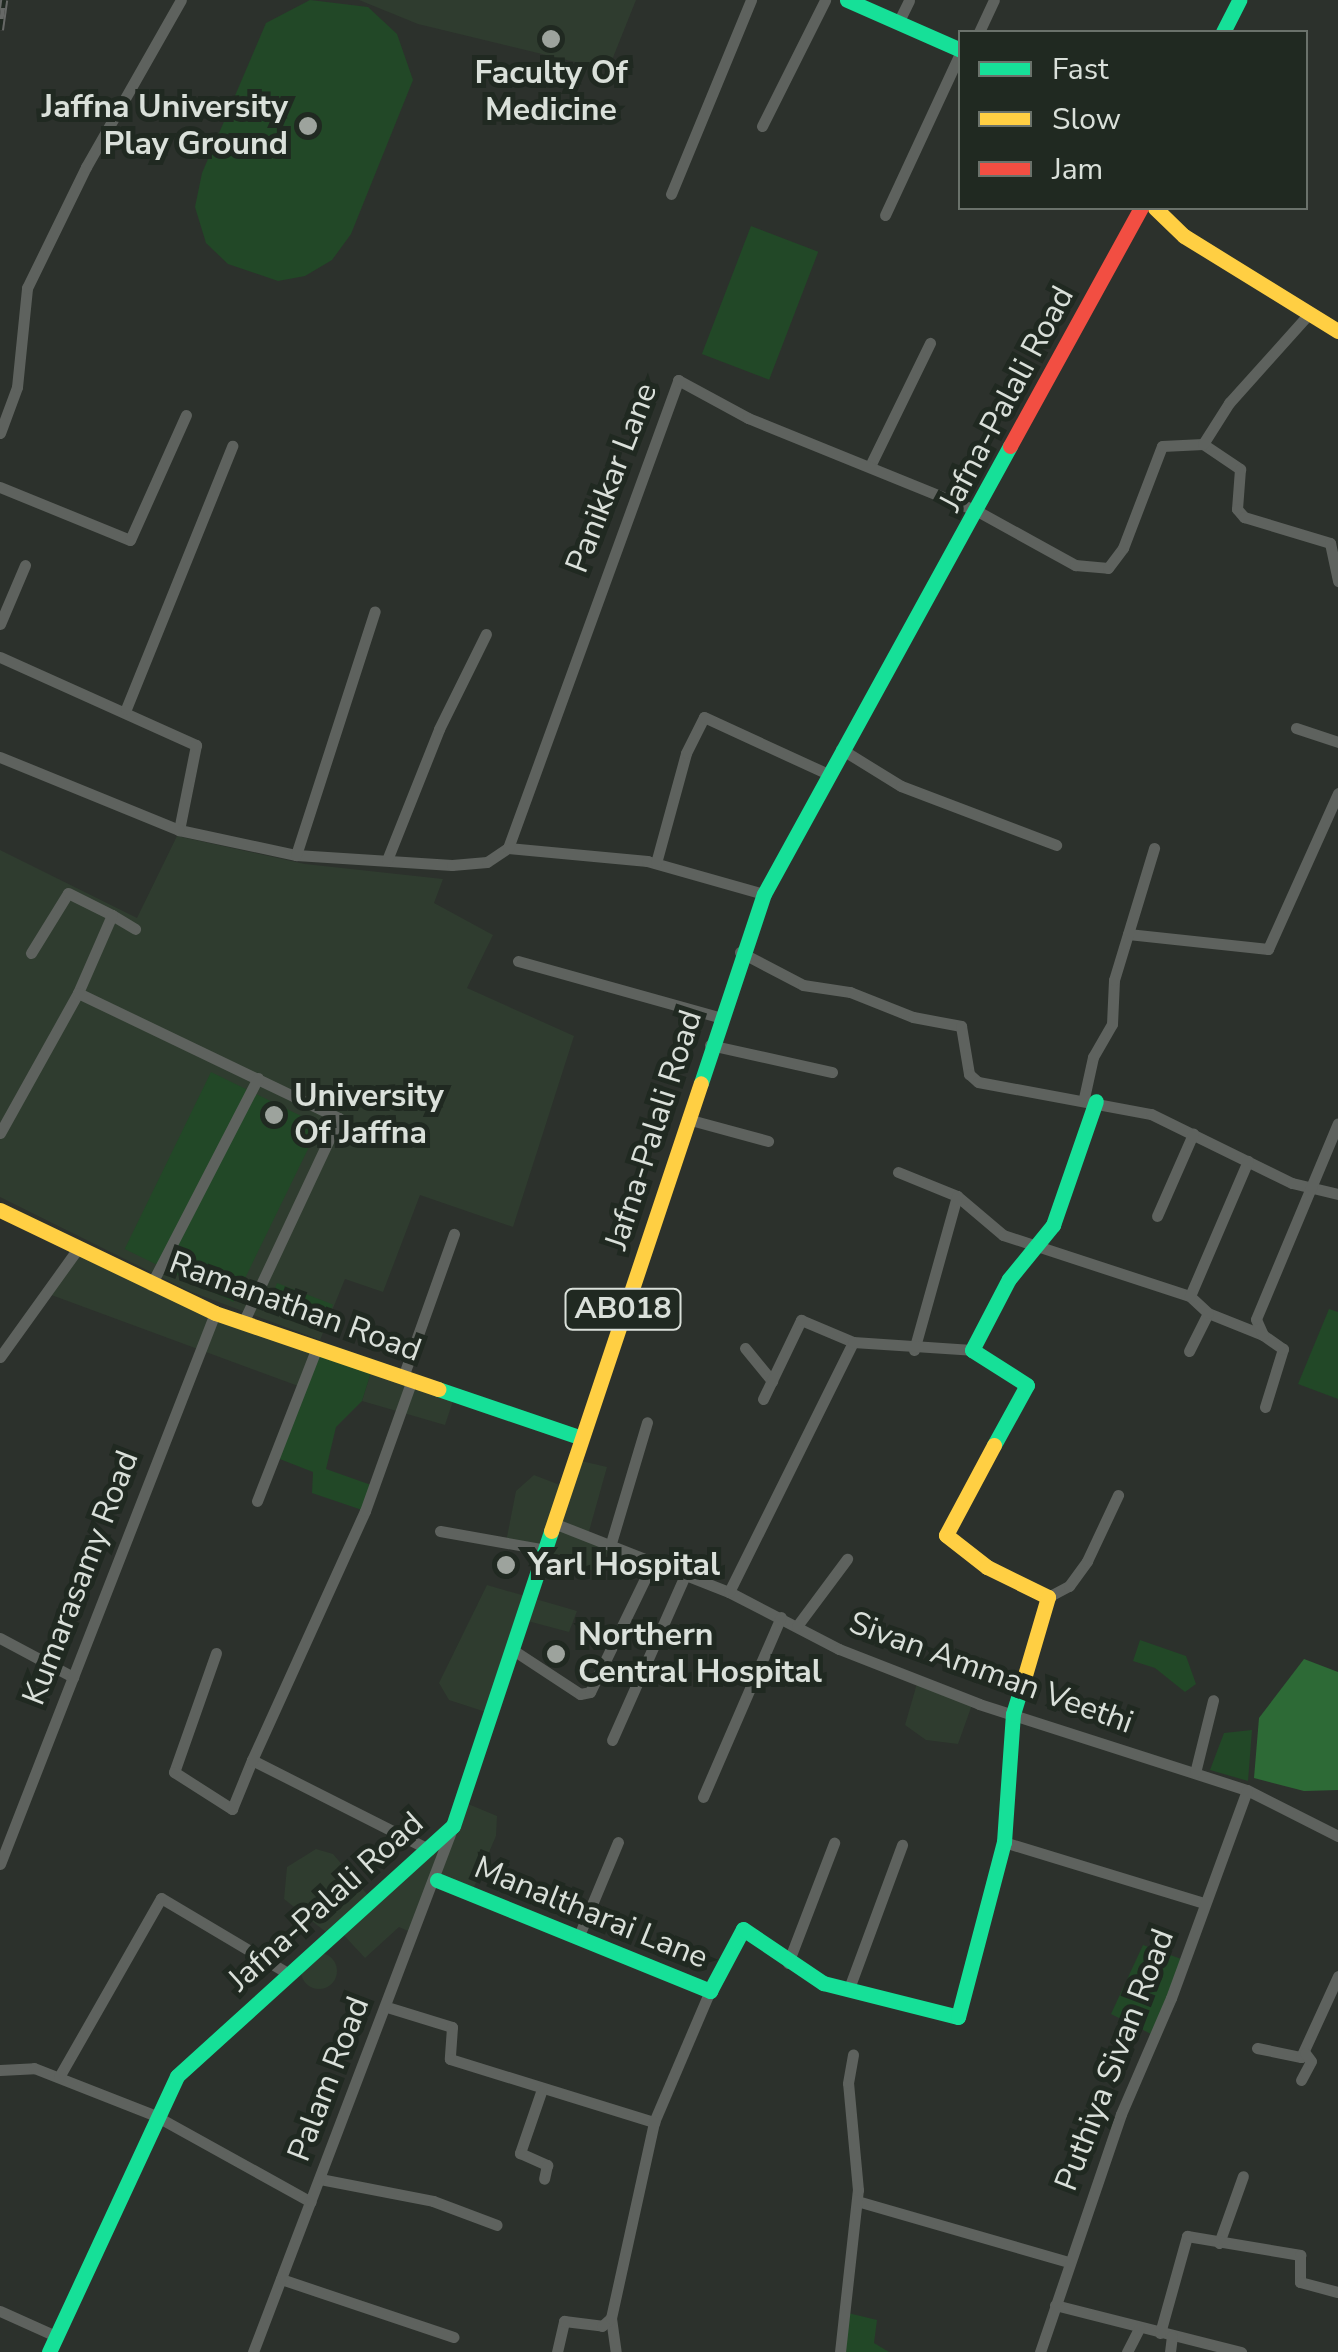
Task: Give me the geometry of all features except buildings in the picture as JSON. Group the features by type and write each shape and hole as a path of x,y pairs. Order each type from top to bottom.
{"main road":[{"path":"847,0 958,50"},
{"path":"1223,30 1239,0"},
{"name":"Jafna-Palali Road","path":"49,2352 154,2115 177,2076 452,1826 556,1524 578,1438 740,952 764,894 841,749 979,512 1140,210"},
{"path":"1157,210 1184,236 1338,331"},
{"path":"1048,1597 987,1567 946,1536 1027,1385 972,1350 1009,1279 1053,1225 1090,1100"},
{"name":"Ramanathan Road","path":"0,1210 215,1313 578,1438"},
{"name":"Manaltharai Lane","path":"436,1880 710,1991 743,1928 788,1963 848,1991 958,2017 1004,1842 1014,1714 1048,1597"}],"street":[{"path":"0,433 17,387 27,288 86,167 181,0"},
{"path":"672,194 750,0"},
{"path":"762,126 825,0"},
{"path":"898,22 910,0"},
{"path":"980,30 994,0"},
{"path":"885,215 958,55"},
{"path":"1308,314 1229,403 1203,444 1240,469 1236,509 1244,518 1330,543 1338,581"},
{"path":"870,466 930,343"},
{"name":"Panikkar Lane","path":"508,848 678,380 748,418 979,512 1075,566 1108,568 1123,548 1162,446 1203,444"},
{"path":"0,487 130,540 186,414"},
{"path":"126,709 232,446"},
{"path":"0,624 25,565"},
{"path":"296,855 375,611"},
{"path":"388,860 439,729 486,634"},
{"path":"0,658 126,709 196,745 179,830"},
{"path":"656,863 686,752 704,717 828,774"},
{"path":"1296,728 1338,742"},
{"path":"841,749 901,786 1056,845"},
{"path":"0,757 179,830 296,855 487,862 508,848 656,863 764,894"},
{"path":"1128,934 1268,949 1338,793"},
{"path":"1090,1100 1093,1056 1112,1024 1114,980 1154,848"},
{"path":"32,954 68,893 135,929"},
{"path":"0,1133 78,994 112,916"},
{"path":"740,952 803,985 850,992 913,1017 960,1026 966,1030 969,1074 978,1082 1151,1114 1248,1161 1338,1194"},
{"path":"518,961 720,1016"},
{"path":"78,994 339,1118 243,1323"},
{"path":"710,1045 832,1072"},
{"path":"151,1285 258,1078"},
{"path":"687,1119 768,1141"},
{"path":"1262,1336 1256,1320 1316,1188 1338,1123"},
{"path":"1156,1216 1194,1134"},
{"path":"1190,1296 1248,1161"},
{"path":"898,1172 957,1196 1003,1236 1190,1296 1208,1314 1262,1336 1282,1349 1265,1407"},
{"path":"914,1350 957,1196"},
{"path":"216,1653 174,1772 232,1809 365,1512 454,1234"},
{"path":"0,1356 77,1250"},
{"name":"Kumarasamy Road","path":"0,1864 215,1313"},
{"path":"1189,1351 1208,1314"},
{"path":"763,1399 801,1320 853,1342 914,1350 972,1350"},
{"path":"729,1592 853,1342"},
{"path":"257,1502 317,1347"},
{"path":"745,1348 772,1380"},
{"path":"611,1543 647,1422"},
{"path":"1048,1597 1069,1586 1087,1561 1118,1495"},
{"name":"Sivan Amman Veethi","path":"556,1524 686,1573 839,1649 1014,1714 1247,1790 1338,1836"},
{"path":"440,1531 547,1550"},
{"path":"797,1626 847,1558"},
{"path":"513,1650 580,1694 590,1692 654,1560"},
{"path":"612,1740 686,1573"},
{"path":"703,1797 780,1618"},
{"path":"0,1638 74,1677"},
{"path":"1194,1774 1214,1700"},
{"path":"252,1760 430,1850"},
{"name":"Puthiya Sivan Road","path":"1040,2352 1247,1790"},
{"name":"Palam Road","path":"254,2352 436,1880 452,1826"},
{"path":"578,1938 618,1842"},
{"path":"1004,1842 1204,1902"},
{"path":"788,1963 834,1843"},
{"path":"848,1991 902,1845"},
{"path":"58,2077 162,1898 288,1974"},
{"path":"1257,2048 1295,2057 1305,2053 1338,1976"},
{"path":"616,2352 612,2318 654,2122 710,1991"},
{"path":"387,2007 452,2027 450,2060 654,2122"},
{"path":"1301,2080 1311,2061 1305,2053"},
{"path":"840,2352 857,2201 848,2083 853,2054"},
{"path":"0,2070 34,2068 154,2115 311,2202"},
{"path":"542,2089 520,2154 547,2164 544,2178"},
{"path":"1219,2243 1244,2176"},
{"path":"320,2179 433,2201 498,2225"},
{"path":"857,2201 1070,2262"},
{"path":"1170,2352 1166,2335 1186,2236 1234,2247 1236,2240 1300,2256 1300,2282 1338,2292"},
{"path":"281,2279 453,2337"},
{"path":"1055,2305 1166,2335 1192,2346 1241,2352"},
{"path":"0,2311 56,2336"},
{"path":"557,2352 564,2321 602,2326 612,2318"},
{"path":"1127,2352 1138,2328"}],"shaded area":[{"name":"Jaffna University Play Ground","path":"310,0 368,7 397,34 413,80 351,234 332,260 305,276 278,281 228,264 206,243 195,207 202,173 266,23"},
{"name":"Faculty Of Medicine","path":"359,0 636,0 608,70 418,24"},
{"path":"751,226 818,252 769,380 702,354"},
{"name":"University Of Jaffna","path":"177,836 305,864 443,879 434,903 493,935 467,988 574,1036 513,1227 420,1195 383,1292 345,1279 320,1340 189,1291 0,1197 0,850 137,918"},
{"path":"211,1072 320,1125 233,1302 125,1249"},
{"path":"77,1250 317,1347 301,1387 46,1293"},
{"path":"277,1283 333,1305 323,1332 267,1310"},
{"path":"1329,1309 1338,1312 1338,1399 1298,1384"},
{"path":"317,1347 373,1366 362,1401 336,1427 326,1469 374,1486 365,1511 312,1493 313,1472 272,1456"},
{"path":"373,1366 455,1395 445,1425 362,1401"},
{"path":"573,1459 607,1467 588,1535 611,1543 600,1573 506,1542 516,1491 534,1475 565,1487"},
{"path":"487,1585 577,1611 569,1632 524,1620 492,1714 449,1700 439,1683"},
{"path":"1140,1640 1186,1656 1196,1684 1185,1692 1155,1668 1133,1661"},
{"path":"1304,1659 1338,1672 1338,1790 1304,1791 1254,1778 1259,1718"},
{"path":"918,1680 973,1702 958,1744 926,1740 905,1725"},
{"path":"1252,1730 1248,1781 1210,1770 1224,1733"},
{"path":"461,1801 497,1816 496,1836 471,1894 437,1880 415,1934 399,1927 365,1958 339,1930 331,1936 284,1899 287,1867 316,1849 333,1854 372,1900 429,1850"},
{"path":"1143,1945 1184,1960 1155,2036 1111,2014"},
{"path":"319,1953 332,1958 337,1971 332,1984 319,1989 306,1984 301,1971 306,1958"},
{"path":"844,2312 877,2320 874,2343 889,2352 840,2352"}],"railway":[{"path":"0,30 4,0"}],"traffic: fast":[{"path":"847,0 958,49"},
{"path":"1224,30 1239,0"},
{"path":"701,1083 764,894 1010,446"},
{"path":"994,1445 1027,1385 972,1350 1009,1279 1053,1225 1096,1101"},
{"path":"438,1389 579,1437"},
{"path":"49,2352 177,2076 453,1826 551,1531"},
{"path":"437,1880 710,1991 743,1929 823,1983 958,2017 1004,1842 1013,1714 1023,1682"}],"traffic: slow":[{"path":"1157,210 1184,236 1338,331"},
{"path":"551,1531 701,1083"},
{"path":"0,1210 215,1313 438,1389"},
{"path":"994,1445 946,1535 987,1567 1048,1597 1023,1682"}],"traffic: jam":[{"path":"1010,446 1140,210"}],"place":[{"name":"Faculty Of Medicine","path":"551,39"},
{"name":"Jaffna University Play Ground","path":"308,126"},
{"name":"University Of Jaffna","path":"274,1115"},
{"name":"Yarl Hospital","path":"506,1565"},
{"name":"Northern Central Hospital","path":"556,1654"}]}
